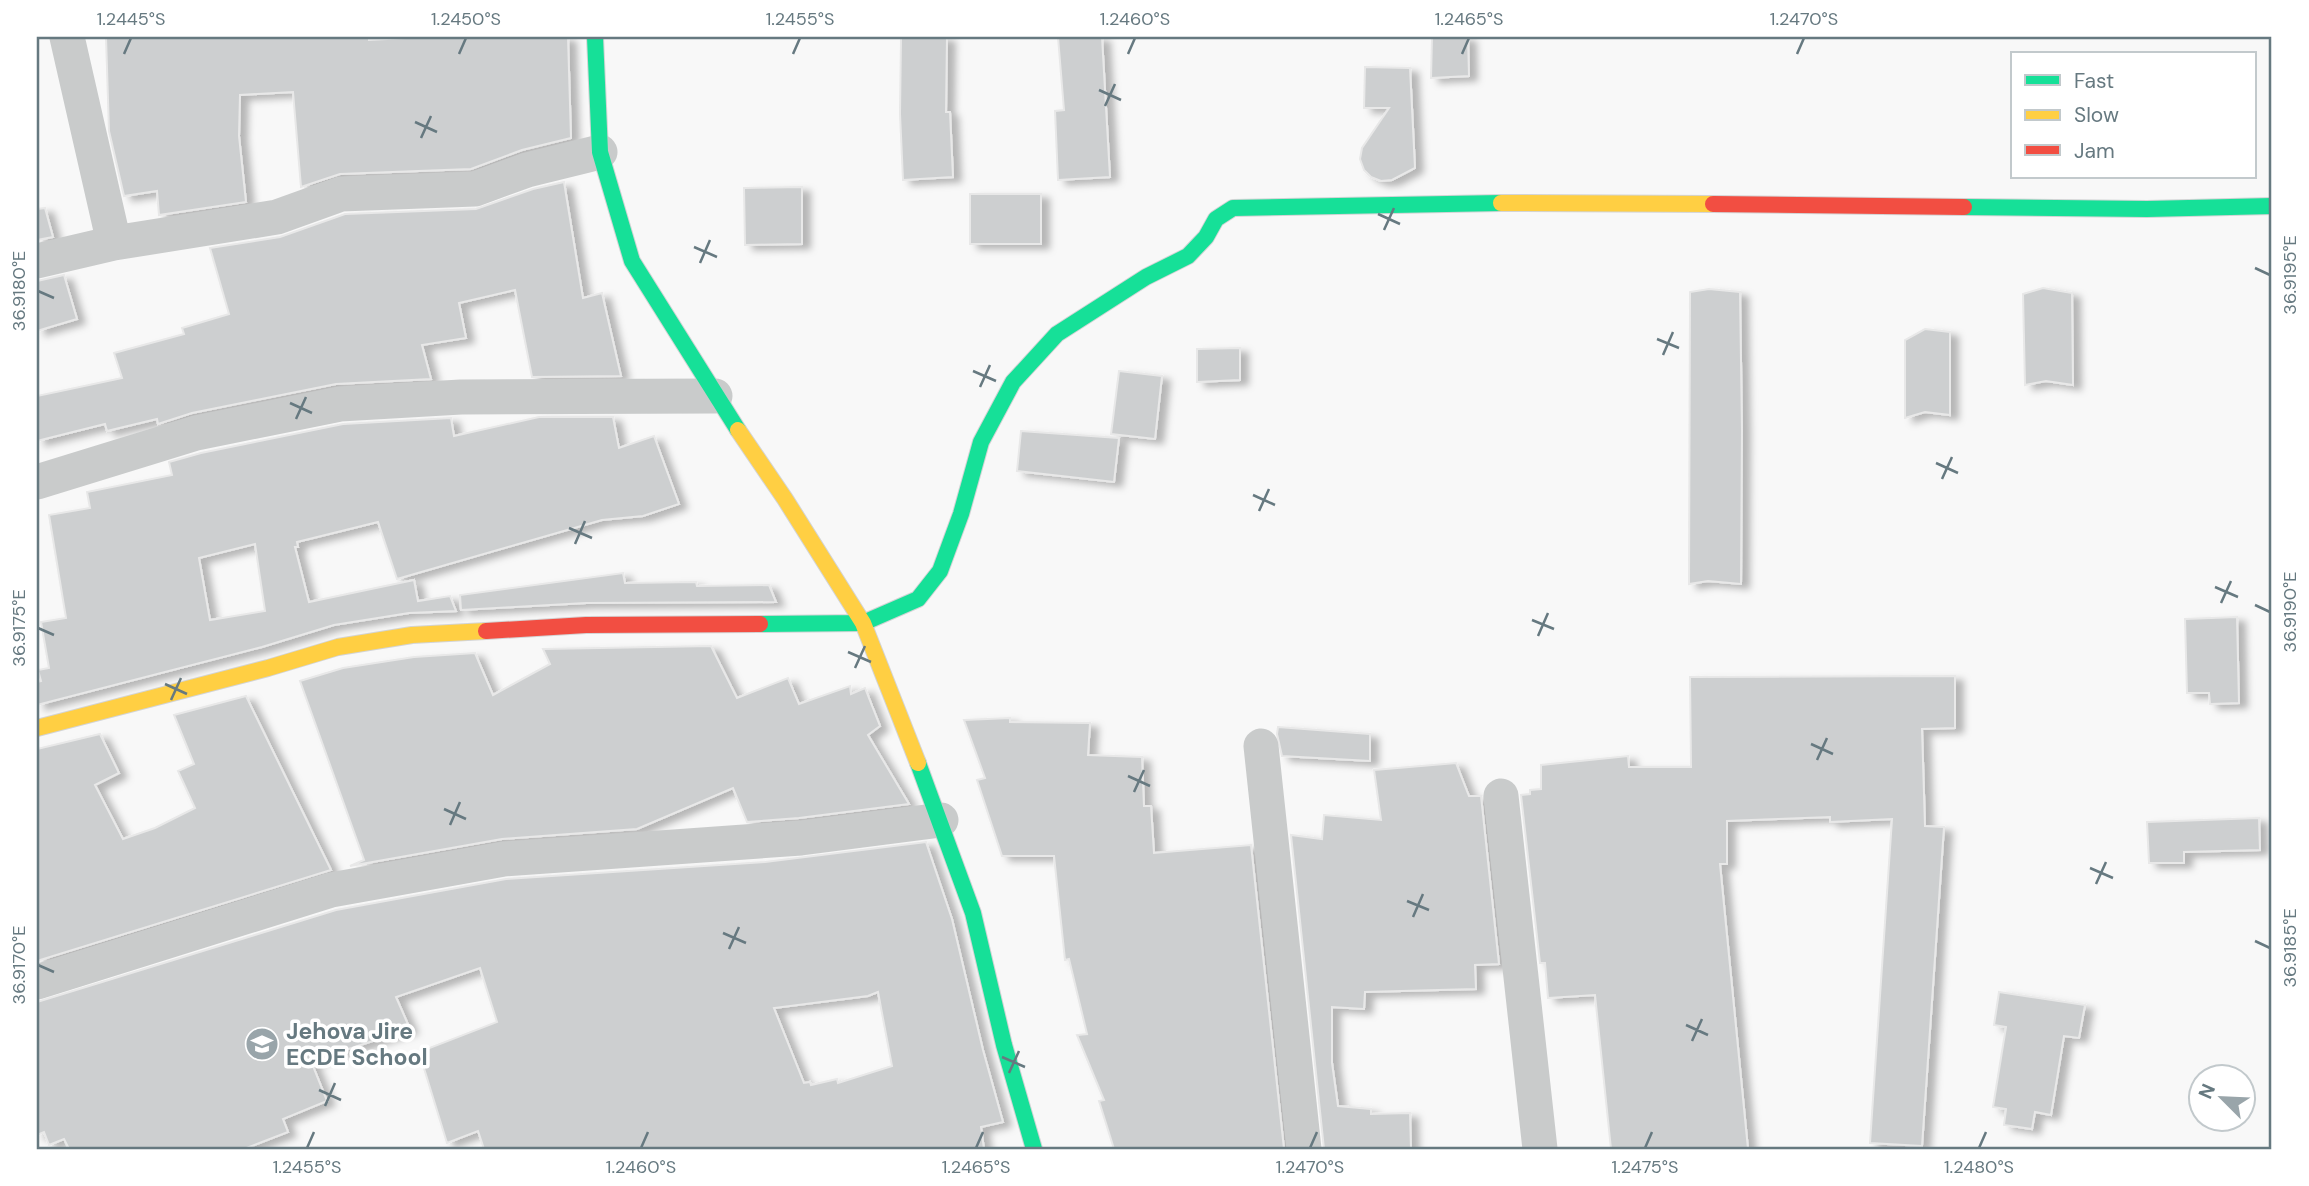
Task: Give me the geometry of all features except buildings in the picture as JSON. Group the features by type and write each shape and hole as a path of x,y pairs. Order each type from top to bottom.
{"street":[{"path":"67,37 114,243"},
{"path":"595,37 600,152 632,261 715,396 785,499 863,624 941,820 973,913 1004,1045 1034,1149"},
{"path":"37,261 114,243 278,217 341,194 475,189 527,170 600,152"},
{"path":"37,728 338,647 412,635 586,625 863,624 918,599 940,571 961,514 981,442 1013,382 1057,334 1146,277 1188,256 1206,237 1216,219 1233,208 1586,202 2147,209 2272,206"},
{"path":"37,482 196,433 340,404 461,397 715,396"},
{"path":"1261,746 1304,1149"},
{"path":"1502,796 1540,1149"},
{"path":"37,982 344,887 504,859 801,838 941,820"}],"traffic: fast":[{"path":"595,37 600,152 632,261 738,430"},
{"path":"760,624 863,623 918,599 940,571 961,514 981,442 1013,382 1057,334 1146,277 1188,256 1206,237 1216,219 1233,208 1501,203"},
{"path":"1964,207 2147,209 2272,206"},
{"path":"918,763 973,913 1004,1045 1034,1149"}],"traffic: slow":[{"path":"1501,203 1713,204"},
{"path":"738,430 863,623 918,763"},
{"path":"37,728 338,647 412,635 486,631"}],"traffic: jam":[{"path":"1713,204 1964,207"},
{"path":"486,631 586,625 760,624"}],"place":[{"name":"Jehova Jire ECDE School","path":"262,1044"}]}
